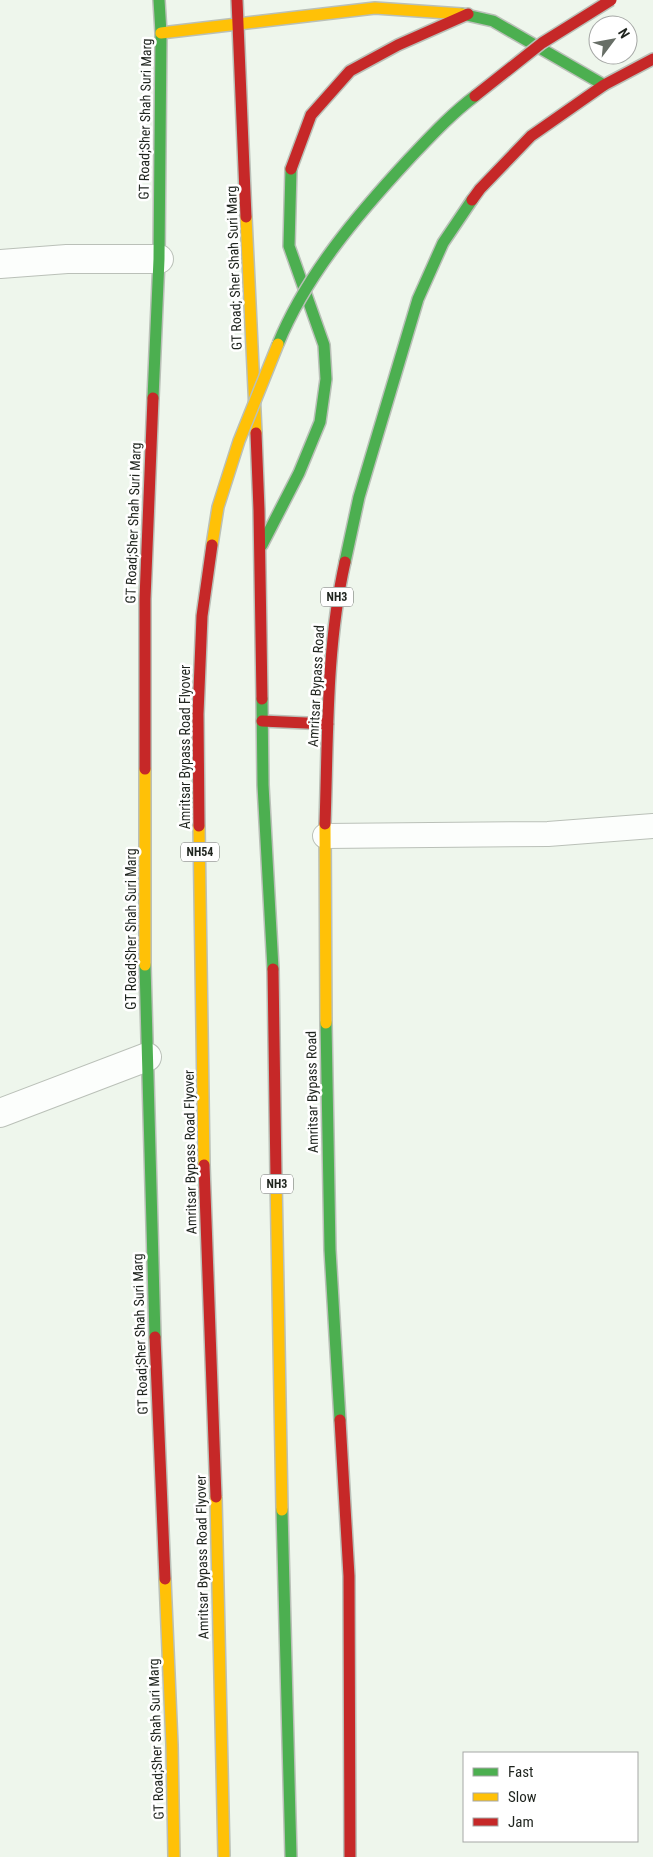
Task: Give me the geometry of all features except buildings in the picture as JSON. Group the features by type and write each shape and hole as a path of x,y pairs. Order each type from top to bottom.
{"highway":[{"name":"GT Road;Sher Shah Suri Marg","path":"159,0 161,32 159,259 145,599 145,970 154,1294 172,1745 174,1857"},
{"path":"238,0 239,24"},
{"name":"Amritsar Bypass Road Flyover","path":"224,1857 216,1489 204,1173 198,714 202,616 218,507 239,441 284,330 317,272 367,206 454,112 542,42 611,0"},
{"path":"161,32 375,8 468,14 493,22 604,85"},
{"path":"260,549 299,473 320,422 326,380 324,345 289,246 290,173 312,115 350,71 398,44 468,14"},
{"name":"GT Road; Sher Shah Suri Marg","path":"239,24 260,510 260,549"},
{"name":"Amritsar Bypass Road","path":"350,1857 349,1576 330,1250 325,951 328,724 338,592 359,496 421,291 443,243 480,189 531,136 604,85 653,59"},
{"name":"NH3","path":"260,549 263,785 273,969 282,1528 291,1857"},
{"path":"262,721 328,724"}],"street":[{"path":"0,264 67,259 159,259"},
{"path":"0,1113 147,1057"}],"lane":[{"path":"326,836 548,834 653,826"}],"traffic: fast":[{"path":"153,398 159,259 161,33 159,0"},
{"path":"462,14 493,21 604,85"},
{"path":"278,344 303,294 335,246 390,180 449,118 475,96"},
{"path":"262,545 299,473 320,422 326,379 324,345 289,246 291,169"},
{"path":"345,562 359,497 418,299 443,243 472,200"},
{"path":"262,699 263,785 273,969"},
{"path":"145,965 155,1337"},
{"path":"326,1023 330,1250 340,1420"},
{"path":"282,1510 291,1857"}],"traffic: slow":[{"path":"161,33 375,8 462,14"},
{"path":"246,217 256,433"},
{"path":"212,545 218,507 239,441 278,344"},
{"path":"145,769 145,965"},
{"path":"325,824 326,1023"},
{"path":"199,826 204,1165"},
{"path":"276,1177 282,1510"},
{"path":"216,1497 224,1857"},
{"path":"165,1579 172,1745 174,1857"}],"traffic: jam":[{"path":"237,0 246,217"},
{"path":"475,96 542,43 611,0"},
{"path":"291,169 311,115 350,71 398,45 468,14"},
{"path":"472,200 480,189 531,136 604,85 653,59"},
{"path":"145,769 145,599 153,398"},
{"path":"256,433 262,699"},
{"path":"199,826 198,714 202,616 212,545"},
{"path":"325,824 331,659 334,627 345,562"},
{"path":"262,721 328,724"},
{"path":"273,969 276,1177"},
{"path":"204,1165 216,1497"},
{"path":"155,1337 165,1579"},
{"path":"340,1420 349,1576 350,1857"}]}
